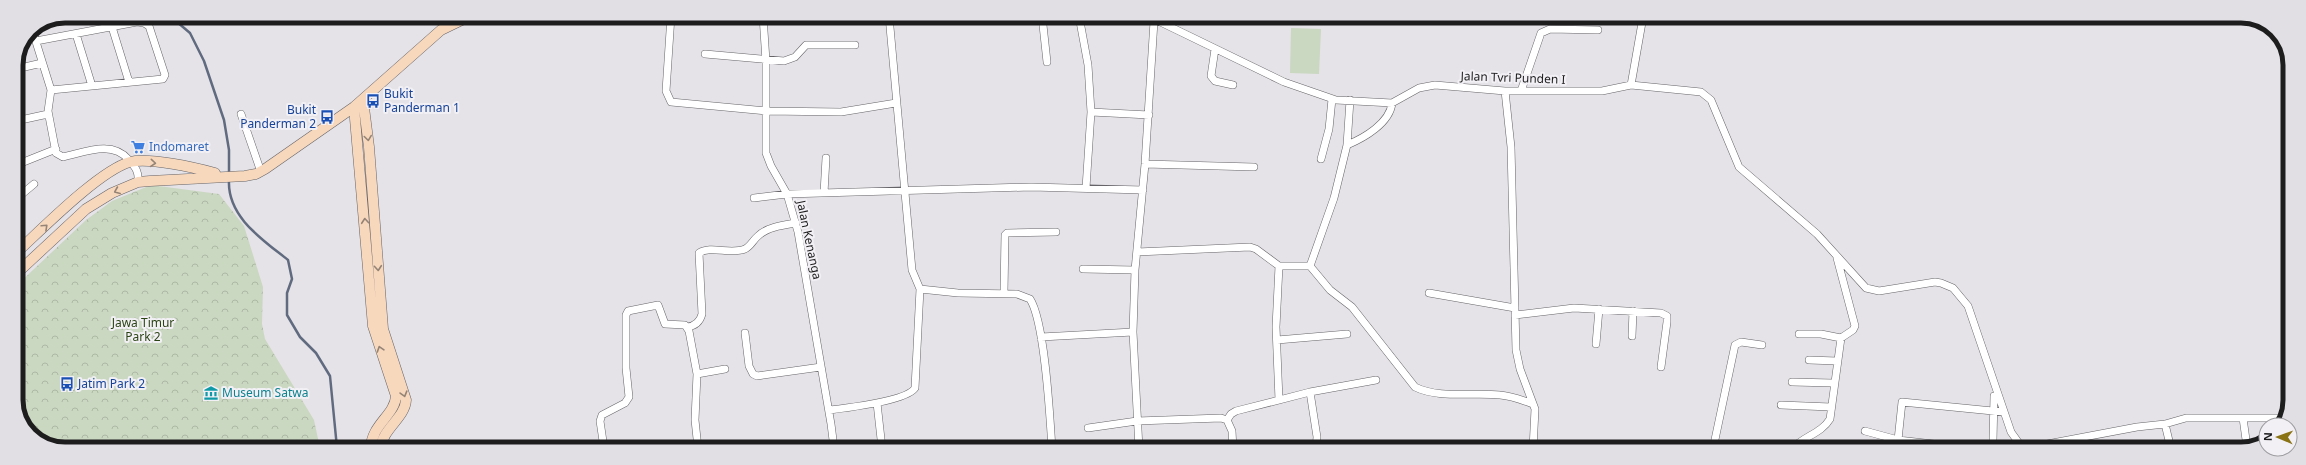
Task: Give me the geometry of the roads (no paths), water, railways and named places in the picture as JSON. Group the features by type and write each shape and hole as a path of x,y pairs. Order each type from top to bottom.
{"main road":[{"path":"23,268 86,209 112,193 138,182 228,176 261,172 354,107 441,30 454,23"},
{"path":"363,100 369,147 379,331 406,400 402,410 381,442"},
{"path":"354,107 379,331 396,401 372,435 371,442"},
{"path":"23,247 89,188 110,173 131,162 165,164 228,176"}],"street":[{"path":"36,41 132,23"},
{"path":"51,90 163,79 165,74 147,24 142,23"},
{"path":"671,23 666,91 671,102 766,111 849,112 896,103"},
{"name":"Jalan Kenanga","path":"763,23 766,61 766,153 771,166 787,194 796,223 829,410 833,442"},
{"path":"829,410 877,403 910,393 915,388 920,290 912,270 890,23"},
{"path":"1043,23 1047,62"},
{"path":"1080,23 1088,65 1091,112 1086,188"},
{"path":"1139,442 1133,332 1135,270 1146,164 1154,23"},
{"path":"1158,23 1284,82 1332,99 1392,103 1389,114 1377,126 1362,139 1347,145"},
{"path":"1631,86 1642,23"},
{"path":"112,27 129,82"},
{"path":"1521,91 1541,33 1550,29 1598,30"},
{"path":"76,34 92,86"},
{"path":"34,36 51,90 48,114 58,155 63,157 113,149 123,153 131,162 137,171 138,182"},
{"path":"705,54 766,61 790,60 806,45 855,45"},
{"path":"1215,49 1211,71 1212,79 1233,85"},
{"path":"23,67 42,63"},
{"name":"Jalan Tvri Punden I","path":"1392,103 1399,101 1419,88 1435,85 1505,91 1602,91 1631,86 1695,90 1708,95 1711,100 1739,168 1817,234 1832,249 1836,256"},
{"path":"1505,91 1511,147 1516,350 1520,369 1533,404 1535,415 1533,442"},
{"path":"1321,159 1330,129 1332,99"},
{"path":"1310,266 1334,198 1347,145 1350,100"},
{"path":"1091,112 1149,115"},
{"path":"23,119 48,114"},
{"path":"241,114 261,172"},
{"path":"23,162 56,149"},
{"path":"824,193 826,158"},
{"path":"1146,164 1254,167"},
{"path":"23,193 34,184"},
{"path":"754,198 787,194 824,193 1086,188 1143,190"},
{"path":"603,442 600,421 602,415 625,403 629,397 626,368 626,321 628,311 658,305 665,324 681,325 687,328 694,326 702,314 699,254 704,250 736,251 745,249 762,233 776,227 796,223"},
{"path":"1004,293 1005,235 1007,233 1056,232"},
{"path":"1137,252 1250,247 1256,249 1279,266 1310,266"},
{"path":"1799,334 1821,334 1841,338 1853,330 1855,326 1836,256"},
{"path":"1836,256 1866,288 1873,291 1935,282 1953,288 1968,306 2004,412 2017,442"},
{"path":"1279,266 1277,340 1279,400"},
{"path":"1310,266 1326,287 1356,312 1415,387 1437,392 1512,396 1533,404"},
{"path":"1083,269 1135,270"},
{"path":"920,290 958,293 1004,293 1022,295 1030,299 1037,316 1041,337 1051,442"},
{"path":"1429,293 1515,311 1574,308 1661,312 1666,316 1661,368"},
{"path":"1596,344 1599,309"},
{"path":"1632,336 1633,311"},
{"path":"687,328 697,374 695,420 697,442"},
{"path":"1041,337 1133,332"},
{"path":"745,333 749,366 753,374 757,376 821,367"},
{"path":"1277,340 1347,334"},
{"path":"1800,442 1806,436 1825,428 1830,419 1833,384 1841,338"},
{"path":"1714,442 1735,345 1741,342 1762,345"},
{"path":"1809,360 1837,361"},
{"path":"697,374 725,370"},
{"path":"1227,420 1236,411 1310,392 1376,380"},
{"path":"1792,382 1833,384"},
{"path":"1310,392 1317,442"},
{"path":"1992,442 1994,396"},
{"path":"1898,440 1902,402 2004,412"},
{"path":"877,403 881,442"},
{"path":"1781,405 1831,407"},
{"path":"1088,428 1137,421 1217,418 1227,420"},
{"path":"2058,442 2137,427 2165,424 2186,418 2258,418"},
{"path":"2243,418 2246,441"},
{"path":"1227,420 1232,431 1233,442"},
{"path":"2165,424 2169,442"},
{"path":"1865,431 1898,440 1916,442"}],"waterway":[{"path":"178,23 190,33 204,61 224,120 229,150 229,175"},
{"path":"229,180 230,193 240,216 258,236 288,260 292,279 287,293 287,315 300,337 316,353 330,376 336,442"}],"place":[{"name":"Bukit Panderman 1","path":"373,101"},
{"name":"Bukit Panderman 2","path":"327,117"},
{"name":"Indomaret","path":"138,147"},
{"name":"Jatim Park 2","path":"67,384"},
{"name":"Museum Satwa","path":"211,393"}],"park label":[{"name":"Jawa Timur Park 2","path":"143,330"}]}
